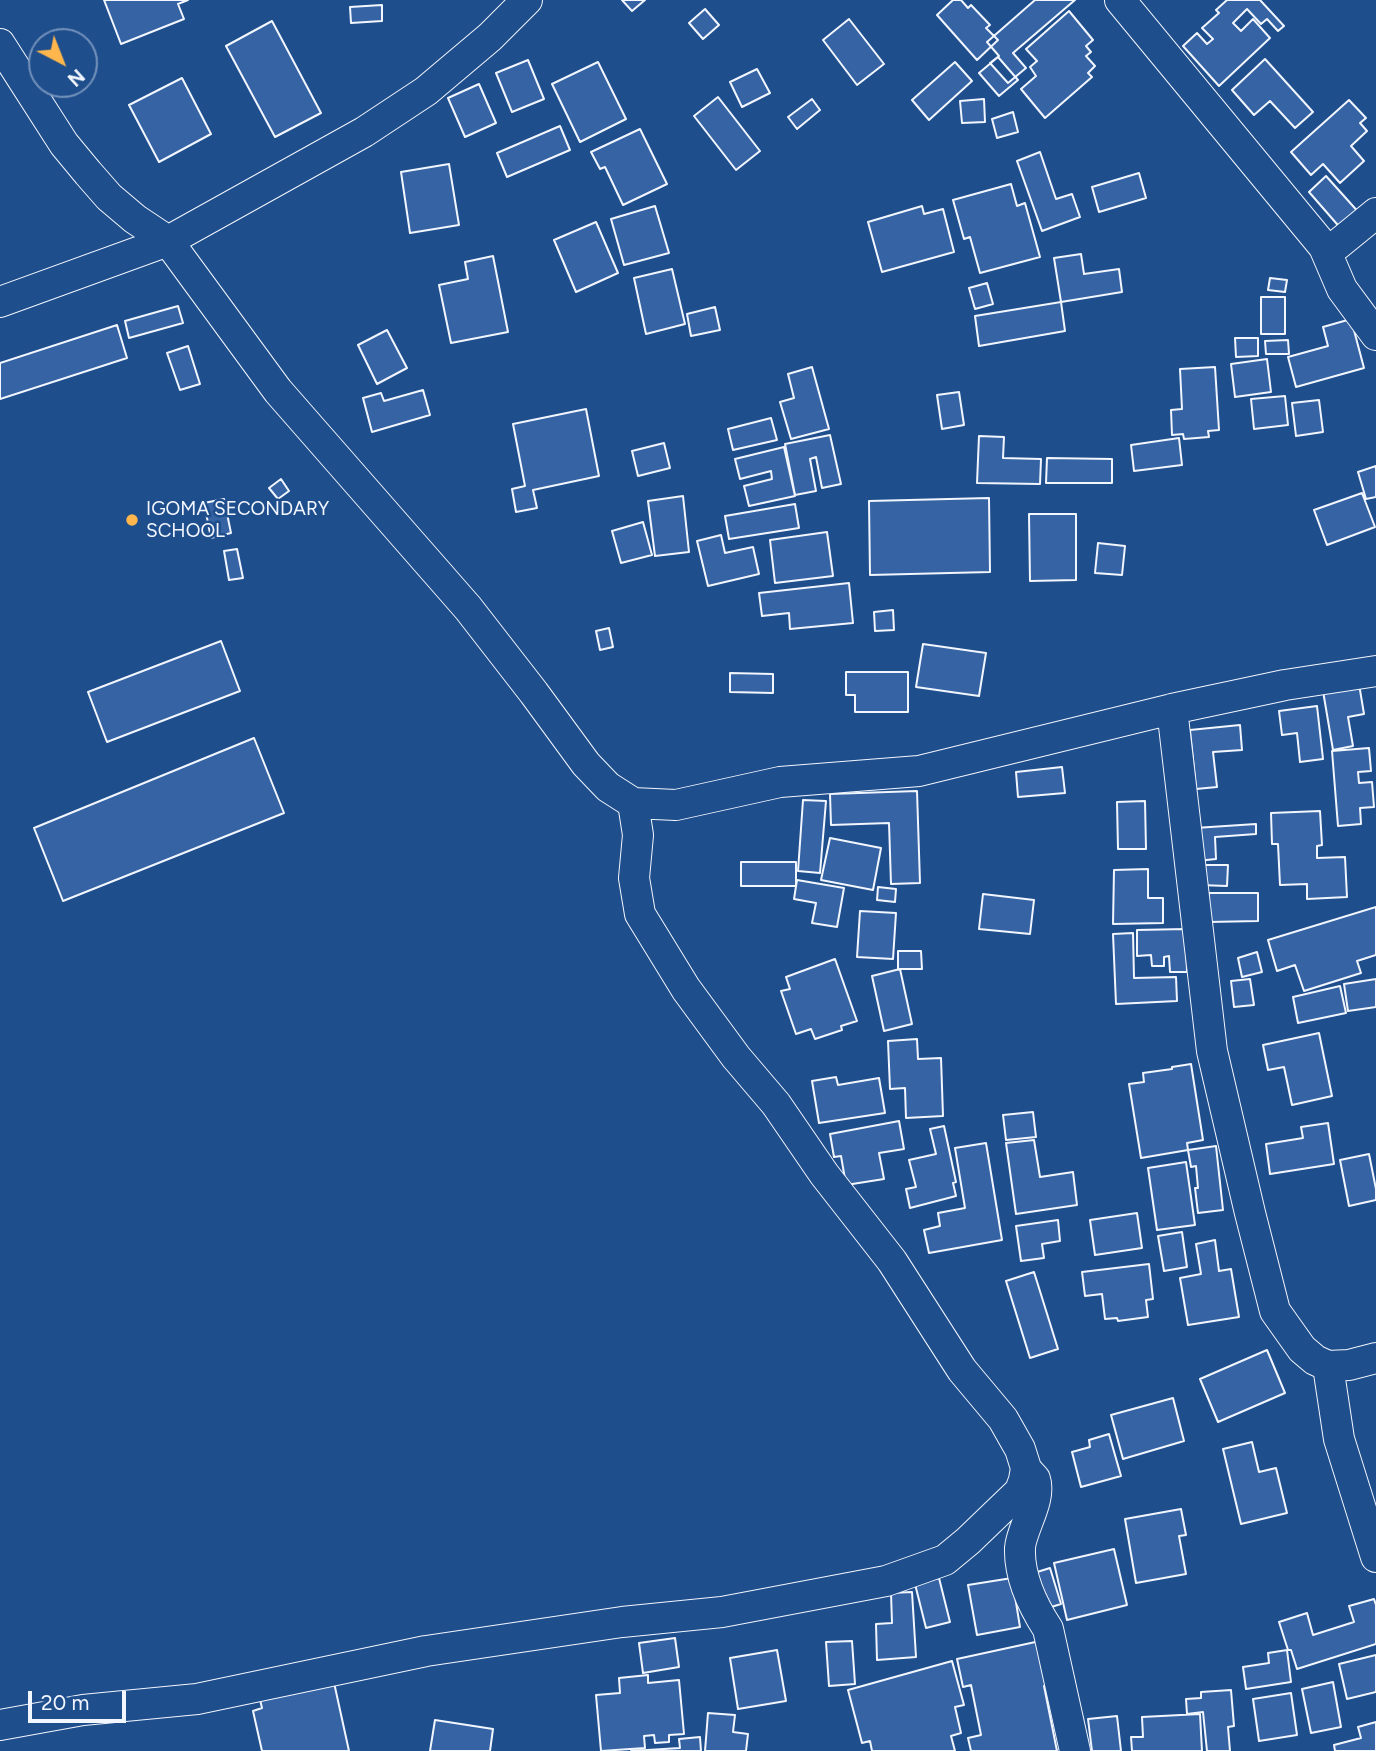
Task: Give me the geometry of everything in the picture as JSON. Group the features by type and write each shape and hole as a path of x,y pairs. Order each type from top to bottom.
{"street":[{"path":"0,302 168,241 364,132 426,91 490,37 527,0"},
{"path":"1120,0 1324,247 1342,289 1376,335"},
{"path":"0,44 64,144 88,173 109,197 168,241 278,391 468,608 586,764 608,787 633,803 676,805 780,782 919,771 1172,709 1284,685 1376,671"},
{"path":"1324,247 1337,245 1376,213"},
{"path":"1172,709 1212,1051 1275,1311 1302,1349 1315,1360 1328,1366 1349,1365 1376,1358"},
{"path":"633,803 638,835 634,878 640,914 686,989 736,1057 776,1104 824,1174 892,1261 962,1370 1003,1419 1020,1448 1026,1468 1035,1480 1033,1505 1020,1547 1023,1572 1027,1591 1048,1629 1075,1751"},
{"path":"1328,1366 1339,1439 1376,1557"},
{"path":"0,1725 83,1710 197,1699 426,1651 622,1622 722,1612 886,1581 945,1560 960,1548 1020,1491 1026,1468"}],"building":[{"path":"104,0 188,0 178,4 184,19 121,44"},
{"path":"622,0 645,0 632,11"},
{"path":"953,0 961,0 968,8 971,5 990,25 986,28 998,40 977,60 937,15"},
{"path":"1035,0 1075,0 1013,53 1026,68 1008,83 990,63 999,56 987,42"},
{"path":"1227,0 1260,0 1284,26 1278,31 1267,19 1261,24 1247,9 1233,23 1241,31 1253,19 1270,38 1219,86 1183,46 1197,33 1207,44 1213,39 1202,28 1219,13 1216,10"},
{"path":"382,5 382,21 351,23 350,7"},
{"path":"705,9 719,25 703,39 689,23"},
{"path":"1069,11 1093,40 1086,46 1091,52 1086,56 1095,66 1088,73 1092,77 1045,118 1021,89 1036,76 1030,67 1037,61 1026,49"},
{"path":"849,19 884,64 857,85 823,40"},
{"path":"272,21 321,113 275,137 226,46"},
{"path":"998,57 1018,80 999,96 979,73"},
{"path":"1265,59 1313,112 1295,128 1270,101 1254,115 1232,90"},
{"path":"528,60 544,99 512,112 496,73"},
{"path":"598,62 626,119 580,142 552,84"},
{"path":"955,62 972,81 929,120 912,100"},
{"path":"757,69 770,93 742,107 730,82"},
{"path":"182,78 211,134 159,162 129,105"},
{"path":"479,84 496,123 465,137 448,98"},
{"path":"718,97 760,151 736,170 694,116"},
{"path":"812,99 820,110 797,129 788,117"},
{"path":"984,99 985,122 962,123 960,101"},
{"path":"1349,100 1366,118 1360,123 1367,131 1351,146 1364,161 1340,183 1323,164 1311,175 1291,152"},
{"path":"1013,112 1018,132 997,138 992,119"},
{"path":"560,126 570,150 507,177 497,153"},
{"path":"640,129 667,184 623,205 605,167 600,169 591,152"},
{"path":"1040,152 1056,199 1072,194 1080,217 1042,231 1017,161"},
{"path":"449,164 459,225 410,233 401,172"},
{"path":"1139,173 1146,198 1099,212 1092,187"},
{"path":"1326,176 1361,215 1343,231 1309,192"},
{"path":"1011,184 1017,206 1025,203 1040,257 980,273 970,237 964,239 953,200"},
{"path":"655,206 669,253 624,265 611,219"},
{"path":"922,206 924,214 943,209 954,252 882,272 868,222"},
{"path":"596,222 618,273 576,292 554,240"},
{"path":"1081,254 1084,274 1119,269 1122,292 1061,302 1054,258"},
{"path":"493,256 508,332 451,343 439,285 468,279 465,262"},
{"path":"672,269 685,324 646,334 634,278"},
{"path":"1270,278 1287,280 1285,292 1268,290"},
{"path":"987,283 993,304 975,309 969,288"},
{"path":"1261,297 1285,297 1285,334 1261,334"},
{"path":"1061,302 1065,331 979,346 975,316"},
{"path":"178,306 183,323 129,338 125,321"},
{"path":"715,307 720,330 691,336 687,314"},
{"path":"1351,319 1364,368 1296,387 1288,357 1328,346 1323,327"},
{"path":"117,325 127,358 0,399 0,363"},
{"path":"387,330 407,368 377,384 358,345"},
{"path":"1235,338 1258,338 1258,356 1236,357"},
{"path":"1288,340 1289,354 1266,354 1265,341"},
{"path":"188,346 200,384 180,390 167,353"},
{"path":"1267,359 1271,392 1235,397 1231,364"},
{"path":"812,367 829,429 791,439 780,402 794,398 788,374"},
{"path":"1215,367 1219,430 1208,431 1209,437 1184,439 1183,434 1172,435 1171,410 1182,409 1180,369"},
{"path":"423,390 430,415 372,432 363,398 381,393 384,401"},
{"path":"959,392 964,425 942,429 937,395"},
{"path":"1285,396 1288,425 1254,429 1251,399"},
{"path":"1319,400 1323,432 1296,436 1292,403"},
{"path":"586,409 599,476 533,490 537,508 516,512 512,489 525,486 513,424"},
{"path":"771,418 777,440 733,450 728,429"},
{"path":"830,435 841,484 822,488 816,457 810,459 816,491 795,495 785,444"},
{"path":"979,436 1004,437 1003,458 1041,459 1040,484 977,483"},
{"path":"1179,438 1182,465 1134,471 1131,445"},
{"path":"664,443 670,468 638,476 632,451"},
{"path":"784,447 795,496 749,506 744,486 772,479 771,471 740,479 735,459"},
{"path":"1047,458 1112,459 1112,483 1046,483"},
{"path":"1376,466 1376,497 1366,499 1358,472"},
{"path":"281,479 289,491 278,499 269,488"},
{"path":"1362,493 1375,527 1327,545 1314,510"},
{"path":"683,496 689,552 655,556 648,501"},
{"path":"989,498 990,572 870,575 869,501"},
{"path":"224,499 231,533 211,538 204,503"},
{"path":"795,504 799,528 729,539 725,516"},
{"path":"1029,514 1076,514 1076,580 1030,581"},
{"path":"643,522 652,555 621,563 612,531"},
{"path":"827,532 833,576 775,583 770,540"},
{"path":"721,535 725,553 753,547 759,574 708,586 697,541"},
{"path":"1098,543 1125,546 1122,575 1095,573"},
{"path":"237,549 243,578 229,580 224,551"},
{"path":"849,583 853,623 790,629 789,613 762,616 759,593"},
{"path":"893,610 894,630 875,631 874,612"},
{"path":"609,628 613,647 600,650 596,631"},
{"path":"221,641 240,691 107,742 88,692"},
{"path":"923,644 986,653 979,696 916,687"},
{"path":"846,672 908,672 908,712 855,712 855,695 846,695"},
{"path":"730,673 773,674 773,693 730,692"},
{"path":"1359,684 1364,714 1348,717 1353,746 1333,750 1323,691"},
{"path":"1317,706 1323,759 1300,762 1297,733 1282,735 1279,711"},
{"path":"1240,725 1242,750 1213,752 1217,787 1196,789 1190,730"},
{"path":"254,738 284,813 63,901 34,828"},
{"path":"1369,748 1371,771 1358,772 1359,783 1372,782 1374,807 1360,808 1361,824 1338,826 1332,751"},
{"path":"1062,767 1065,793 1018,797 1016,772"},
{"path":"917,791 920,883 891,884 889,823 831,825 830,794"},
{"path":"803,800 826,801 820,873 798,871"},
{"path":"1145,801 1146,849 1118,849 1117,802"},
{"path":"1320,811 1322,845 1317,846 1317,858 1345,857 1347,897 1307,899 1307,884 1280,885 1278,844 1272,844 1271,813"},
{"path":"1256,824 1256,834 1215,837 1216,859 1197,861 1195,828"},
{"path":"830,838 881,848 873,890 821,880"},
{"path":"741,862 796,862 796,886 741,886"},
{"path":"1199,865 1228,865 1227,886 1199,885"},
{"path":"1148,869 1148,898 1163,898 1163,923 1113,924 1114,870"},
{"path":"797,880 844,888 837,927 812,923 816,903 794,899"},
{"path":"878,887 896,889 895,902 877,900"},
{"path":"1209,893 1258,893 1258,921 1209,922"},
{"path":"983,894 1034,900 1030,934 979,929"},
{"path":"1376,907 1376,955 1357,961 1361,973 1304,991 1295,965 1277,971 1268,940"},
{"path":"860,911 896,913 893,959 857,957"},
{"path":"1186,929 1187,972 1170,972 1169,956 1164,957 1164,966 1152,966 1151,955 1137,956 1137,930"},
{"path":"1133,933 1134,978 1176,977 1177,1001 1116,1004 1113,934"},
{"path":"898,951 921,951 922,969 898,969"},
{"path":"1257,952 1262,972 1242,977 1238,958"},
{"path":"835,959 857,1021 841,1026 842,1030 815,1039 811,1029 796,1034 781,991 790,989 786,977"},
{"path":"900,969 912,1024 884,1031 872,976"},
{"path":"1250,979 1254,1005 1234,1007 1231,981"},
{"path":"1376,979 1376,1007 1348,1011 1344,984"},
{"path":"1340,986 1346,1013 1298,1023 1293,997"},
{"path":"1319,1033 1332,1096 1292,1105 1284,1067 1268,1070 1263,1045"},
{"path":"917,1039 918,1059 941,1058 943,1116 906,1118 905,1088 890,1089 888,1041"},
{"path":"1191,1064 1203,1140 1187,1143 1188,1150 1141,1158 1129,1084 1144,1082 1143,1073"},
{"path":"836,1077 838,1085 879,1078 885,1113 819,1123 812,1081"},
{"path":"1033,1112 1036,1137 1006,1140 1003,1115"},
{"path":"899,1121 904,1149 879,1153 884,1179 846,1185 841,1156 834,1157 830,1134"},
{"path":"1328,1123 1334,1164 1270,1174 1266,1144 1303,1138 1301,1127"},
{"path":"944,1126 956,1182 953,1183 956,1196 910,1208 906,1189 916,1187 909,1160 936,1154 930,1129"},
{"path":"1034,1140 1040,1177 1073,1172 1077,1205 1016,1214 1006,1143"},
{"path":"986,1143 1002,1240 929,1253 924,1230 940,1226 938,1213 965,1208 955,1148"},
{"path":"1216,1146 1223,1210 1198,1213 1196,1166 1191,1167 1188,1150"},
{"path":"1369,1154 1376,1200 1349,1206 1340,1160"},
{"path":"1186,1162 1195,1225 1157,1230 1148,1168"},
{"path":"1137,1213 1142,1248 1095,1255 1090,1220"},
{"path":"1058,1220 1060,1241 1042,1244 1044,1258 1021,1261 1016,1226"},
{"path":"1182,1232 1187,1267 1164,1271 1158,1236"},
{"path":"1215,1240 1219,1271 1231,1269 1239,1317 1188,1325 1180,1278 1201,1274 1196,1244"},
{"path":"1149,1264 1153,1299 1146,1300 1148,1317 1118,1321 1117,1318 1105,1319 1102,1294 1085,1296 1082,1272"},
{"path":"1034,1272 1058,1349 1030,1358 1006,1281"},
{"path":"1267,1350 1285,1393 1218,1422 1200,1379"},
{"path":"1173,1398 1184,1441 1123,1459 1111,1415"},
{"path":"1109,1434 1121,1476 1081,1487 1072,1452 1090,1447 1089,1440"},
{"path":"1252,1442 1259,1472 1276,1468 1287,1513 1241,1524 1223,1449"},
{"path":"1181,1509 1186,1535 1179,1536 1186,1574 1136,1583 1125,1519"},
{"path":"1114,1549 1127,1605 1067,1620 1054,1563"},
{"path":"1050,1568 1061,1604 1045,1609 1034,1573"},
{"path":"939,1578 950,1622 926,1628 915,1584"},
{"path":"1012,1578 1020,1627 977,1635 968,1585"},
{"path":"912,1592 916,1657 877,1660 876,1624 892,1623 891,1593"},
{"path":"1374,1599 1376,1644 1297,1669 1279,1622 1307,1613 1313,1635 1354,1622 1349,1606"},
{"path":"675,1638 679,1667 643,1673 639,1643"},
{"path":"852,1641 855,1684 829,1686 826,1642"},
{"path":"1040,1641 1049,1685 1044,1686 1057,1751 971,1751 968,1738 981,1735 971,1685 963,1687 957,1659"},
{"path":"777,1650 786,1701 738,1709 730,1658"},
{"path":"1287,1650 1291,1682 1246,1689 1243,1667 1269,1663 1268,1653"},
{"path":"1376,1655 1376,1692 1347,1699 1339,1664"},
{"path":"952,1661 964,1705 955,1707 961,1733 951,1736 955,1751 872,1751 870,1741 862,1743 848,1690"},
{"path":"648,1675 648,1683 679,1680 684,1734 669,1735 669,1742 655,1743 654,1735 644,1736 645,1748 601,1751 596,1695 620,1693 619,1678"},
{"path":"333,1678 349,1751 262,1751 253,1711 262,1708 258,1691"},
{"path":"1333,1682 1341,1727 1311,1733 1302,1689"},
{"path":"1231,1690 1234,1726 1228,1727 1230,1751 1207,1751 1203,1712 1187,1714 1186,1699 1201,1698 1201,1692"},
{"path":"1291,1693 1297,1735 1259,1741 1253,1699"},
{"path":"708,1713 735,1715 733,1732 748,1734 746,1751 705,1751"},
{"path":"1200,1714 1202,1751 1132,1751 1131,1737 1143,1737 1142,1717"},
{"path":"1117,1716 1121,1751 1092,1751 1088,1719"},
{"path":"435,1720 493,1729 490,1751 430,1751"},
{"path":"1376,1722 1376,1751 1335,1751 1334,1745 1361,1738 1358,1727"},
{"path":"700,1737 701,1751 631,1751 680,1748 679,1739"}],"place":[{"name":"IGOMA SECONDARY SCHOOL","path":"132,520"}]}
